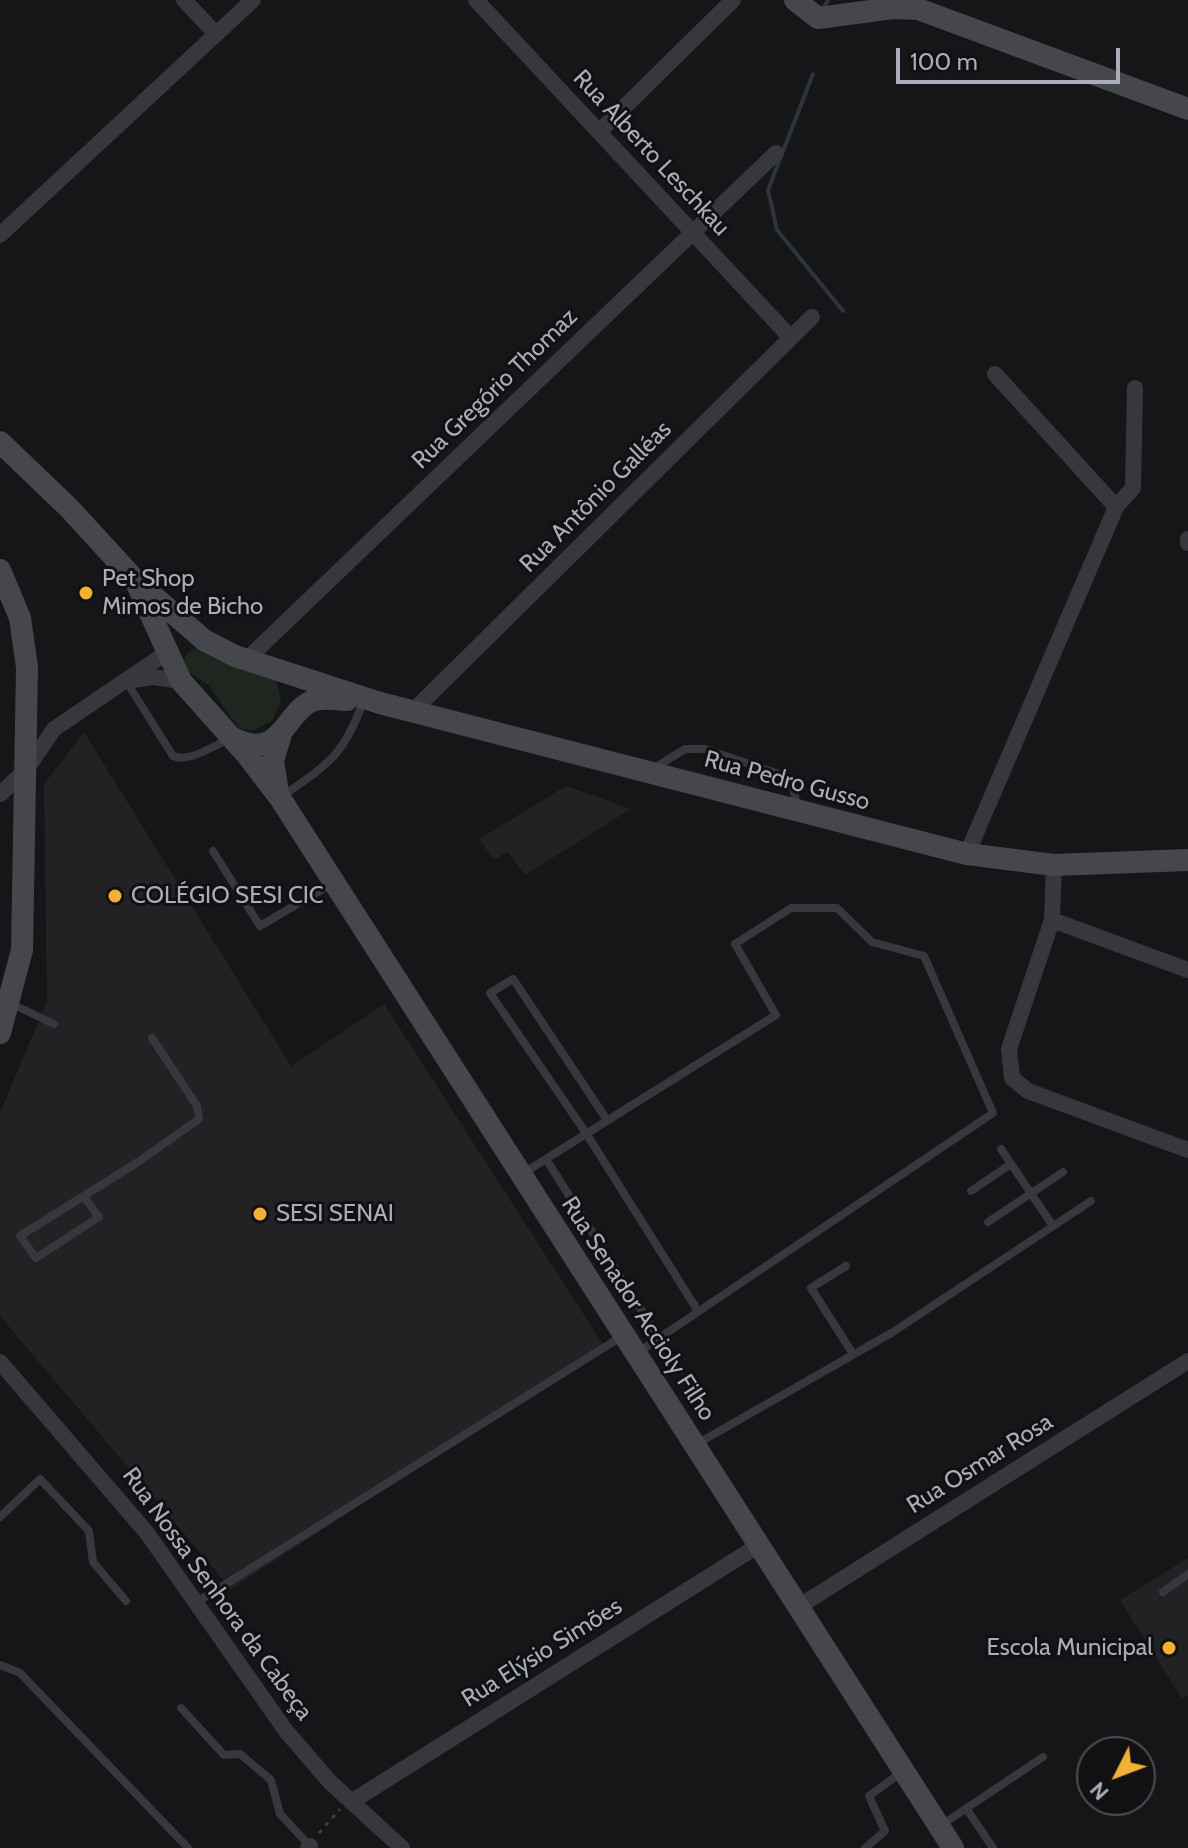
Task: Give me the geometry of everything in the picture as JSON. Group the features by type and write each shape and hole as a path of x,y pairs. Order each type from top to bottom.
{"main road":[{"path":"805,4 828,18 893,8 918,9 1188,109"},
{"name":"Rua Pedro Gusso","path":"0,442 69,508 135,580 194,632 220,649 246,660 371,702 967,854 1054,865 1188,860"},
{"path":"0,570 12,594 25,642 26,770 24,922 10,1004 0,1033"},
{"name":"Rua Pedro Gusso","path":"135,580 181,681 233,738"},
{"path":"169,651 177,637 194,632"},
{"path":"233,738 261,743 281,734 296,714 300,693 293,675"},
{"name":"Rua Pedro Gusso","path":"296,714 314,700 371,702"},
{"name":"Rua Senador Accioly Filho","path":"280,798 273,761 281,734"},
{"name":"Rua Senador Accioly Filho","path":"233,738 280,798 953,1848"}],"street":[{"path":"184,0 216,34"},
{"path":"0,235 253,0"},
{"path":"599,132 733,0"},
{"name":"Rua Alberto Leschkau","path":"485,3 599,132 791,338"},
{"name":"Rua Gregório Thomaz","path":"246,660 776,153"},
{"name":"Rua Antônio Galléas","path":"413,711 812,317"},
{"path":"995,374 1116,507"},
{"path":"967,854 1116,507 1133,488 1135,388"},
{"path":"0,794 26,770 54,729 169,651"},
{"path":"126,681 153,677 181,681"},
{"path":"1054,865 1052,920 1009,1049 1012,1078 1028,1091 1188,1150"},
{"path":"1052,920 1188,970"},
{"name":"Rua Osmar Rosa","path":"798,1607 1188,1361"},
{"name":"Rua Nossa Senhora da Cabeça","path":"0,1362 114,1492 307,1757 402,1848"},
{"name":"Rua Elýsio Simões","path":"351,1802 759,1545"}],"lane":[{"path":"126,681 173,756 180,760 233,738"},
{"path":"280,798 330,762 349,740 371,702"},
{"path":"649,772 685,749 705,749 785,776 793,787 798,811"},
{"path":"213,851 260,926 334,883"},
{"path":"197,1602 630,1344 659,1338 993,1113 924,956 872,942 837,908 791,908 735,944 776,1015 521,1174"},
{"path":"607,1120 513,979 490,993 586,1133 698,1311"},
{"path":"10,1004 54,1024"},
{"path":"84,1197 99,1217 36,1258 20,1236 179,1136 199,1119 200,1112 152,1038"},
{"path":"1001,1149 1053,1226"},
{"path":"546,1159 659,1338"},
{"path":"971,1191 1011,1164"},
{"path":"988,1222 1063,1172"},
{"path":"695,1445 853,1354 1091,1201"},
{"path":"846,1266 811,1288 853,1354"},
{"path":"0,1517 40,1479 89,1531 93,1562 126,1601"},
{"path":"1163,1592 1188,1574"},
{"path":"0,1665 20,1673 188,1848"},
{"path":"181,1708 224,1755 240,1754 271,1780 280,1814 309,1847"},
{"path":"939,1826 1043,1757"},
{"path":"865,1848 885,1831 869,1796 903,1770"},
{"path":"966,1808 993,1848"}],"path":[{"path":"309,1847 333,1814"}],"shaded area":[{"path":"197,648 276,679 281,701 272,721 252,731 239,728 209,686 183,667 186,654"},
{"name":"SESI SENAI","path":"84,732 291,1066 384,1004 604,1346 231,1589 0,1316 0,1113 47,1001 44,784"},
{"path":"566,786 631,809 525,875 507,852 494,860 479,839"},
{"name":"Escola Municipal","path":"1188,1558 1188,1695 1182,1699 1120,1600"}],"waterway":[{"path":"823,9 828,0"},
{"path":"813,74 768,190 777,230 843,311"}],"place":[{"name":"Pet Shop Mimos de Bicho","path":"86,593"},
{"name":"COLÉGIO SESI CIC","path":"115,896"},
{"name":"SESI SENAI","path":"260,1214"},
{"name":"Escola Municipal","path":"1169,1648"}]}
